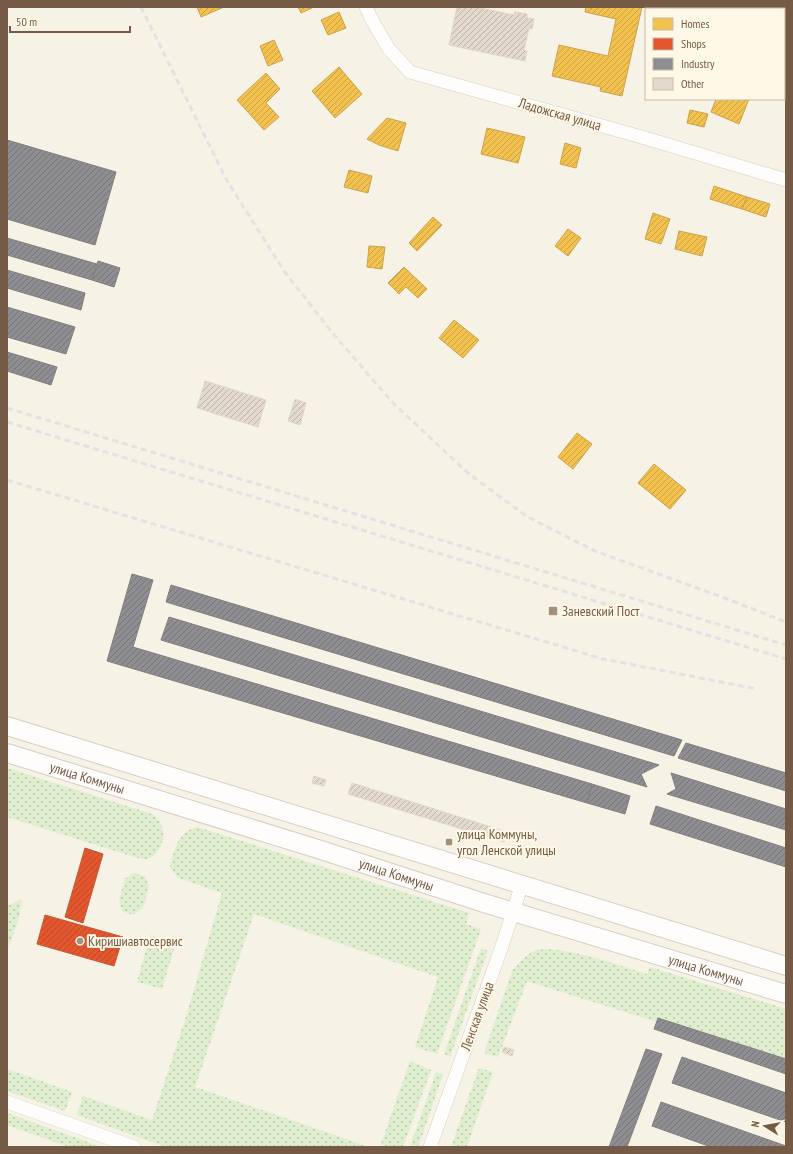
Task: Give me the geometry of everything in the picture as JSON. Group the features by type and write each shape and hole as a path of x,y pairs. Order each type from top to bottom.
{"street":[{"name":"Ладожская улица","path":"366,7 389,49 410,72 786,180"},
{"name":"улица Коммуны","path":"7,726 786,966"},
{"name":"улица Коммуны","path":"7,753 513,911 786,994"},
{"name":"Ленская улица","path":"430,1147 522,884"},
{"path":"7,1102 134,1147"}],"green space":[{"path":"7,768 152,814 159,821 163,831 163,840 159,849 154,856 147,859 141,859 7,817"},
{"path":"197,827 469,913 466,924 481,929 437,1054 415,1047 438,977 254,914 195,1087 369,1147 166,1147 77,1115 83,1096 152,1120 186,1017 222,893 178,878 170,867 175,848 181,837 191,829"},
{"path":"133,873 145,876 149,886 143,908 133,915 122,911 119,901 125,879"},
{"path":"21,899 20,912 7,952 7,906"},
{"path":"150,935 176,942 162,989 137,982"},
{"path":"481,948 488,951 450,1057 444,1054"},
{"path":"546,949 572,952 647,974 650,967 786,1009 786,1059 658,1018 657,1022 527,981 498,1057 484,1053 512,971 526,956 536,950"},
{"path":"410,1061 431,1070 403,1147 380,1147"},
{"path":"479,1068 493,1072 467,1147 451,1147"},
{"path":"7,1069 72,1092 65,1111 7,1091"},
{"path":"436,1072 443,1075 418,1147 410,1147"},
{"path":"7,1113 101,1147 69,1147 7,1125"}],"building: Homes":[{"path":"197,7 224,7 201,17"},
{"path":"298,7 314,7 301,13"},
{"path":"586,7 642,7 622,96 600,91 601,87 552,76 559,45 608,56 616,19 585,12"},
{"path":"339,12 346,28 328,35 321,20"},
{"path":"274,40 283,60 268,66 260,46"},
{"path":"339,67 362,94 335,118 312,91"},
{"path":"266,73 280,89 266,103 279,117 264,130 237,100"},
{"path":"716,100 749,100 739,124 711,112"},
{"path":"690,110 708,114 704,127 687,123"},
{"path":"387,118 406,123 398,151 379,145 367,139"},
{"path":"487,128 525,137 518,163 481,154"},
{"path":"565,143 581,148 576,168 560,164"},
{"path":"349,170 372,176 368,193 344,187"},
{"path":"714,186 747,197 742,209 710,199"},
{"path":"747,197 770,204 766,217 742,209"},
{"path":"653,213 670,219 661,244 645,239"},
{"path":"433,217 442,225 417,251 409,243"},
{"path":"568,229 581,238 568,256 555,246"},
{"path":"679,231 707,237 702,256 675,249"},
{"path":"369,246 385,247 382,269 367,267"},
{"path":"404,267 427,289 418,298 406,287 399,294 388,283"},
{"path":"454,320 479,340 463,358 439,338"},
{"path":"577,433 592,444 573,469 558,457"},
{"path":"654,464 686,490 670,509 638,483"}],"building: Shops":[{"path":"85,848 103,854 83,923 65,917"},
{"name":"Киришиавтосервис","path":"45,915 123,937 114,966 37,944"}],"building: Industry":[{"path":"7,140 116,172 95,245 7,219"},
{"path":"7,238 97,264 92,280 7,255"},
{"path":"98,261 120,268 114,287 92,280"},
{"path":"7,270 85,293 81,310 7,288"},
{"path":"7,307 75,327 66,354 7,337"},
{"path":"7,352 57,367 51,385 7,371"},
{"path":"132,574 153,580 133,647 592,784 587,803 107,661"},
{"path":"171,585 682,740 674,756 166,602"},
{"path":"169,617 659,765 641,774 647,787 161,640"},
{"path":"686,743 786,773 786,791 678,758"},
{"path":"671,773 786,809 786,830 667,794 676,789"},
{"path":"592,784 630,796 625,814 587,803"},
{"path":"656,806 786,848 786,867 650,824"},
{"path":"658,1018 786,1059 786,1074 654,1029"},
{"path":"646,1049 662,1054 627,1147 609,1147"},
{"path":"682,1057 786,1093 786,1122 672,1083"},
{"path":"661,1102 786,1147 711,1147 652,1126"}],"building: Other":[{"path":"457,7 476,7 514,15 515,12 527,14 527,18 534,19 532,29 529,28 524,50 527,51 525,61 449,45"},
{"path":"205,381 266,400 258,427 197,408"},
{"path":"295,399 306,403 300,425 288,421"},
{"path":"314,776 326,780 324,786 312,783"},
{"path":"352,783 507,832 504,842 348,794"},
{"path":"504,1047 514,1050 512,1056 502,1052"}],"railway":[{"path":"141,7 226,179 284,271 335,336 393,403 468,473 526,516 595,551 786,622"},
{"path":"7,408 786,645"},
{"path":"7,422 786,659"},
{"path":"7,480 603,659 757,689"}],"place":[{"name":"Заневский Пост","path":"553,611"},
{"name":"улица Коммуны, угол Ленской улицы","path":"449,842"},
{"name":"Киришиавтосервис","path":"80,941"}]}
